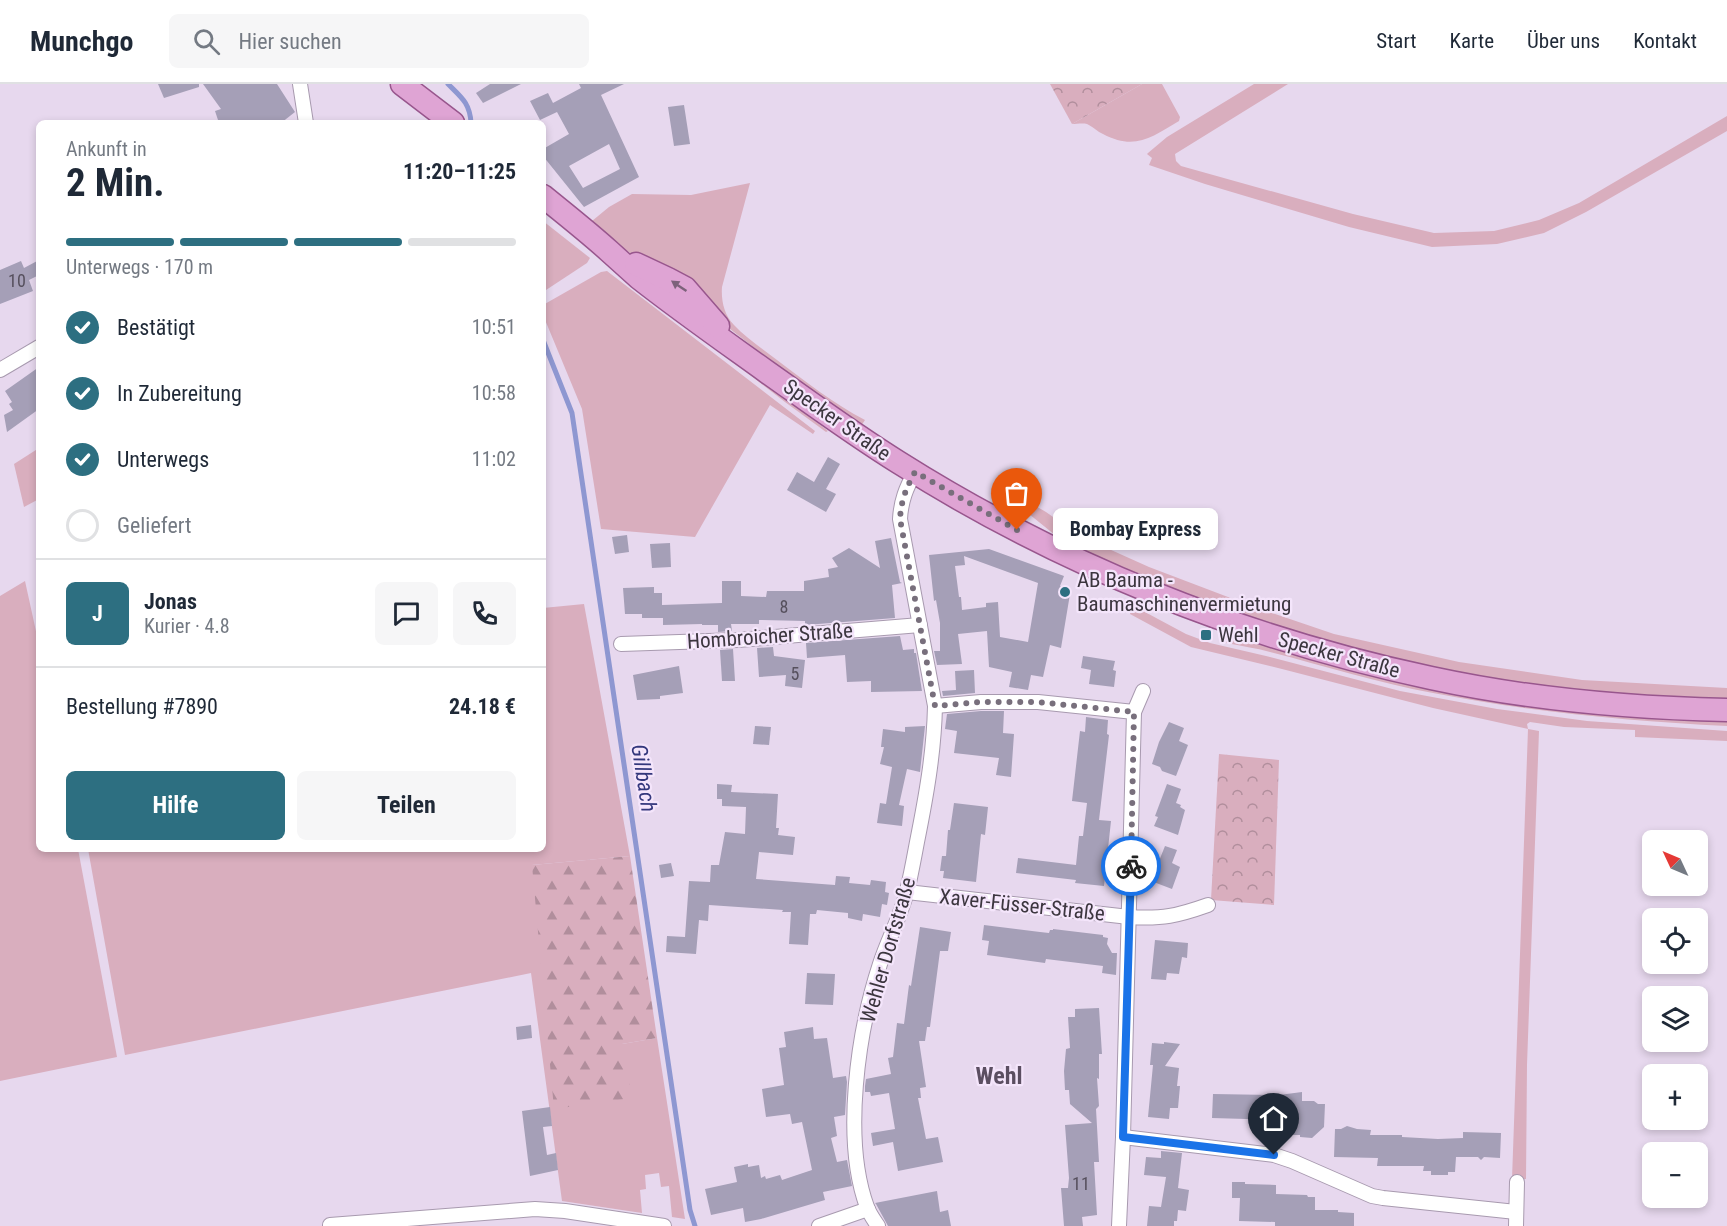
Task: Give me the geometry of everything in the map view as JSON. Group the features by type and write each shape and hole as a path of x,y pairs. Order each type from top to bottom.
{"main road":[{"path":"402,84 449,120"},
{"name":"Specker Straße","path":"546,198 608,250 685,288 709,317 765,370 865,441 1017,530 1145,590 1283,640 1431,679 1489,689 1603,703 1727,710"}],"street":[{"path":"300,84 306,120"},
{"path":"0,370 36,349"},
{"name":"Wehler Dorfstraße","path":"878,1226 867,1209 857,1169 854,1134 858,1073 867,1016 879,964 907,892 930,776 934,741 935,706 900,519 901,504 915,472"},
{"name":"Hombroicher Straße","path":"621,644 738,640 920,625"},
{"path":"1119,1226 1134,712 1143,691"},
{"path":"935,706 981,702 1038,702 1134,712"},
{"name":"Xaver-Füsser-Straße","path":"907,892 1129,917 1172,916 1208,905"},
{"path":"1123,1137 1274,1155 1361,1192 1383,1198 1516,1219 1517,1182"},
{"path":"330,1225 536,1209 565,1211 664,1226"},
{"path":"819,1226 867,1209"}],"green space":[{"path":"1050,84 1142,84 1072,124"},
{"path":"1142,84 1162,84 1180,117 1179,121 1152,137 1134,142 1114,139 1087,124 1072,124"},
{"path":"1254,84 1288,84 1175,154 1176,161 1181,166 1353,214 1434,233 1494,231 1539,220 1579,203 1727,116 1727,131 1586,212 1544,233 1497,244 1432,247 1349,227 1149,165 1152,158 1147,154 1167,137"},
{"path":"750,183 722,287 726,312 734,325 755,343 820,392 865,420 861,426 604,235 595,228 592,221 609,207 632,194 691,195"},
{"path":"546,223 590,258 587,263 546,290"},
{"path":"607,271 815,431 813,434 770,405 695,537 601,529 582,409 546,322 546,303 601,272"},
{"path":"638,288 666,306 828,431 826,432 785,402"},
{"path":"36,450 36,501 24,507 14,464"},
{"path":"1001,486 1046,512 1080,536 1149,567 1334,634 1459,662 1582,680 1727,688 1727,699 1683,699 1586,692 1462,674 1353,650 1233,613 1136,575 1055,535 1029,514 1027,507 998,491"},
{"path":"25,581 36,631 36,852 79,852 117,1057 0,1081 0,596"},
{"path":"584,604 630,856 532,865 622,1044 657,1038 685,1219 672,1217 669,1186 661,1187 659,1173 645,1175 646,1189 640,1190 642,1213 562,1201 531,973 125,1055 89,852 546,852 546,608"},
{"path":"1130,604 1186,634 1210,643 1400,691 1497,709 1587,721 1727,731 1727,741 1635,737 1635,730 1564,727 1530,722 1527,724 1528,729 1433,708 1191,647 1130,614"},
{"path":"1227,639 1267,646 1311,659 1684,719 1727,721 1727,726 1580,715 1470,700 1392,684 1226,643"},
{"path":"1528,729 1539,731 1527,1065 1526,1179 1512,1179"},
{"path":"1219,754 1279,760 1274,905 1211,900"},
{"path":"630,856 657,1038 622,1044 632,1098 554,1109 532,865"}],"building":[{"path":"158,84 199,84 199,87 164,98"},
{"path":"203,84 277,84 295,112 285,120 218,120 215,111 221,109"},
{"path":"490,84 521,84 483,103 476,93"},
{"path":"579,84 624,84 601,95 639,177 584,207 546,160 546,147 569,134 557,112 540,120 530,101 548,93 553,103 581,88","holes":["609,144 620,169 583,188 569,166"]},
{"path":"684,105 690,144 674,146 668,107"},
{"path":"21,261 24,268 36,262 36,276 29,280 33,291 0,304 0,270"},
{"path":"36,369 36,411 7,432 4,415 13,410 9,404 12,402 5,391"},
{"path":"828,457 840,464 826,489 836,494 826,512 787,490 797,472 814,482"},
{"path":"627,535 629,552 615,554 612,537"},
{"path":"891,538 902,583 892,585 895,618 805,625 805,621 759,620 759,624 731,624 732,631 718,632 718,625 663,625 663,618 642,618 642,614 625,614 623,588 654,587 654,593 662,593 662,605 722,603 722,581 741,581 741,596 766,597 767,591 804,591 804,581 829,577 828,569 838,567 832,558 849,548 880,568 875,541"},
{"path":"670,543 671,567 652,568 650,544"},
{"path":"989,549 1064,576 1060,586 1070,594 1061,648 1050,645 1043,677 1031,675 1028,690 1009,687 1012,672 989,667 987,631 958,634 962,664 937,665 934,651 940,651 940,623 936,600 934,601 929,555","holes":["964,556 1038,583 1028,642 1000,637 998,602 986,603 986,607 962,610 955,566 965,565"]},
{"path":"900,636 903,650 914,649 916,653 922,691 871,692 871,681 847,682 845,655 807,658 806,643"},
{"path":"773,647 774,656 805,660 802,688 785,686 786,675 759,677 757,648"},
{"path":"733,649 735,681 722,681 720,650"},
{"path":"1083,656 1115,661 1114,687 1089,684 1091,670 1081,668"},
{"path":"679,666 683,693 660,696 660,699 637,700 633,675"},
{"path":"974,670 975,693 943,696 942,691 956,690 955,671"},
{"path":"1004,711 1003,733 1014,734 1011,777 996,775 999,758 954,753 957,731 945,729 947,714"},
{"path":"1086,717 1108,720 1107,734 1109,735 1099,820 1111,821 1104,886 1075,883 1076,880 1016,873 1018,858 1076,865 1079,836 1083,836 1087,803 1072,801 1080,731 1085,732"},
{"path":"1169,722 1184,728 1179,741 1188,745 1176,776 1152,764"},
{"path":"755,726 771,727 769,745 753,744"},
{"path":"925,726 920,772 907,769 899,805 904,806 902,826 877,823 880,803 886,804 892,767 880,764 884,747 881,747 883,729 905,732 905,727"},
{"path":"717,784 732,785 731,792 778,794 776,828 779,828 778,835 795,837 793,855 759,852 756,879 835,885 836,876 850,877 849,883 870,885 871,880 886,882 885,892 889,893 887,905 882,904 880,917 863,914 862,921 848,918 848,913 817,910 816,914 810,914 808,945 789,944 791,912 709,905 708,921 699,920 696,954 666,952 667,936 685,937 689,881 710,882 711,865 719,865 725,832 745,834 746,807 722,806 722,799 717,799"},
{"path":"1167,784 1181,789 1176,803 1185,810 1178,835 1154,826 1158,817 1155,816"},
{"path":"954,803 988,807 985,835 981,834 976,882 943,878 944,871 940,871 942,856 946,856 948,830 950,830"},
{"path":"1165,846 1177,850 1172,863 1180,867 1172,889 1151,881"},
{"path":"671,863 674,876 661,878 659,865"},
{"path":"984,925 1049,933 1053,929 1103,935 1108,938 1107,944 1112,953 1117,953 1116,975 1102,973 1103,966 1046,959 1045,963 987,955 989,941 982,940"},
{"path":"920,927 951,932 948,951 940,951 930,1027 927,1027 925,1041 919,1041 926,1087 920,1088 921,1098 918,1098 926,1139 938,1137 943,1162 898,1171 893,1142 873,1146 871,1133 895,1129 889,1093 871,1096 870,1092 865,1092 865,1086 866,1079 891,1074 888,1058 893,1057 897,1023 904,1024"},
{"path":"1155,940 1188,943 1187,958 1182,957 1179,974 1167,973 1166,980 1151,979"},
{"path":"807,973 835,974 833,1005 805,1004"},
{"path":"1099,1008 1102,1054 1099,1054 1099,1079 1097,1078 1099,1106 1096,1109 1099,1162 1094,1162 1097,1215 1082,1217 1083,1226 1064,1226 1061,1188 1068,1188 1069,1178 1065,1125 1092,1123 1070,1104 1069,1090 1065,1090 1066,1049 1070,1048 1068,1017 1075,1017 1075,1009"},
{"path":"531,1025 532,1038 517,1040 516,1027"},
{"path":"813,1027 814,1039 827,1038 833,1078 846,1076 845,1115 834,1117 837,1136 831,1138 837,1162 847,1160 852,1186 823,1192 825,1200 761,1219 745,1222 743,1208 711,1215 705,1189 737,1182 734,1167 748,1164 748,1167 759,1165 761,1178 780,1175 782,1180 812,1170 802,1122 792,1124 790,1114 766,1117 762,1089 784,1085 779,1048 786,1047 784,1032"},
{"path":"1164,1042 1180,1044 1165,1066 1179,1068 1178,1108 1170,1108 1169,1119 1148,1117 1153,1065 1150,1065 1152,1043 1164,1044"},
{"path":"1302,1092 1302,1101 1325,1104 1324,1127 1312,1138 1278,1132 1278,1120 1212,1118 1213,1094 1279,1095"},
{"path":"550,1107 552,1126 543,1127 547,1155 556,1153 558,1170 530,1176 522,1111"},
{"path":"1347,1126 1371,1130 1370,1135 1402,1135 1402,1137 1438,1139 1463,1138 1463,1132 1501,1133 1500,1158 1484,1157 1481,1160 1478,1157 1456,1157 1455,1172 1448,1172 1448,1175 1431,1175 1431,1171 1423,1171 1424,1166 1377,1166 1378,1158 1334,1157 1335,1129"},
{"path":"1161,1151 1182,1153 1178,1188 1189,1190 1186,1211 1178,1210 1174,1226 1147,1226 1149,1206 1161,1207 1166,1177 1144,1175 1146,1157 1161,1158"},
{"path":"1232,1182 1276,1185 1276,1194 1315,1197 1315,1210 1354,1213 1354,1226 1275,1226 1275,1222 1239,1221 1240,1198 1232,1198"},
{"path":"937,1191 940,1212 948,1210 951,1226 888,1226 875,1203"}],"waterway":[{"name":"Gillbach","path":"448,84 467,105 471,120"},
{"name":"Gillbach","path":"546,348 572,413 690,1210 695,1226"}],"way so far":[{"path":"1017,530 915,472 907,486 901,504 900,519 935,706 981,702 1038,702 1134,712 1131,866"}],"place":[{"name":"Bombay Express","path":"1017,530"},
{"name":"AB Bauma - Baumaschinenvermietung","path":"1065,592"},
{"name":"Wehl","path":"1206,635"}],"district":[{"name":"Wehl","path":"999,1076"}],"route":[{"path":"1131,866 1123,1137 1274,1155"}]}
